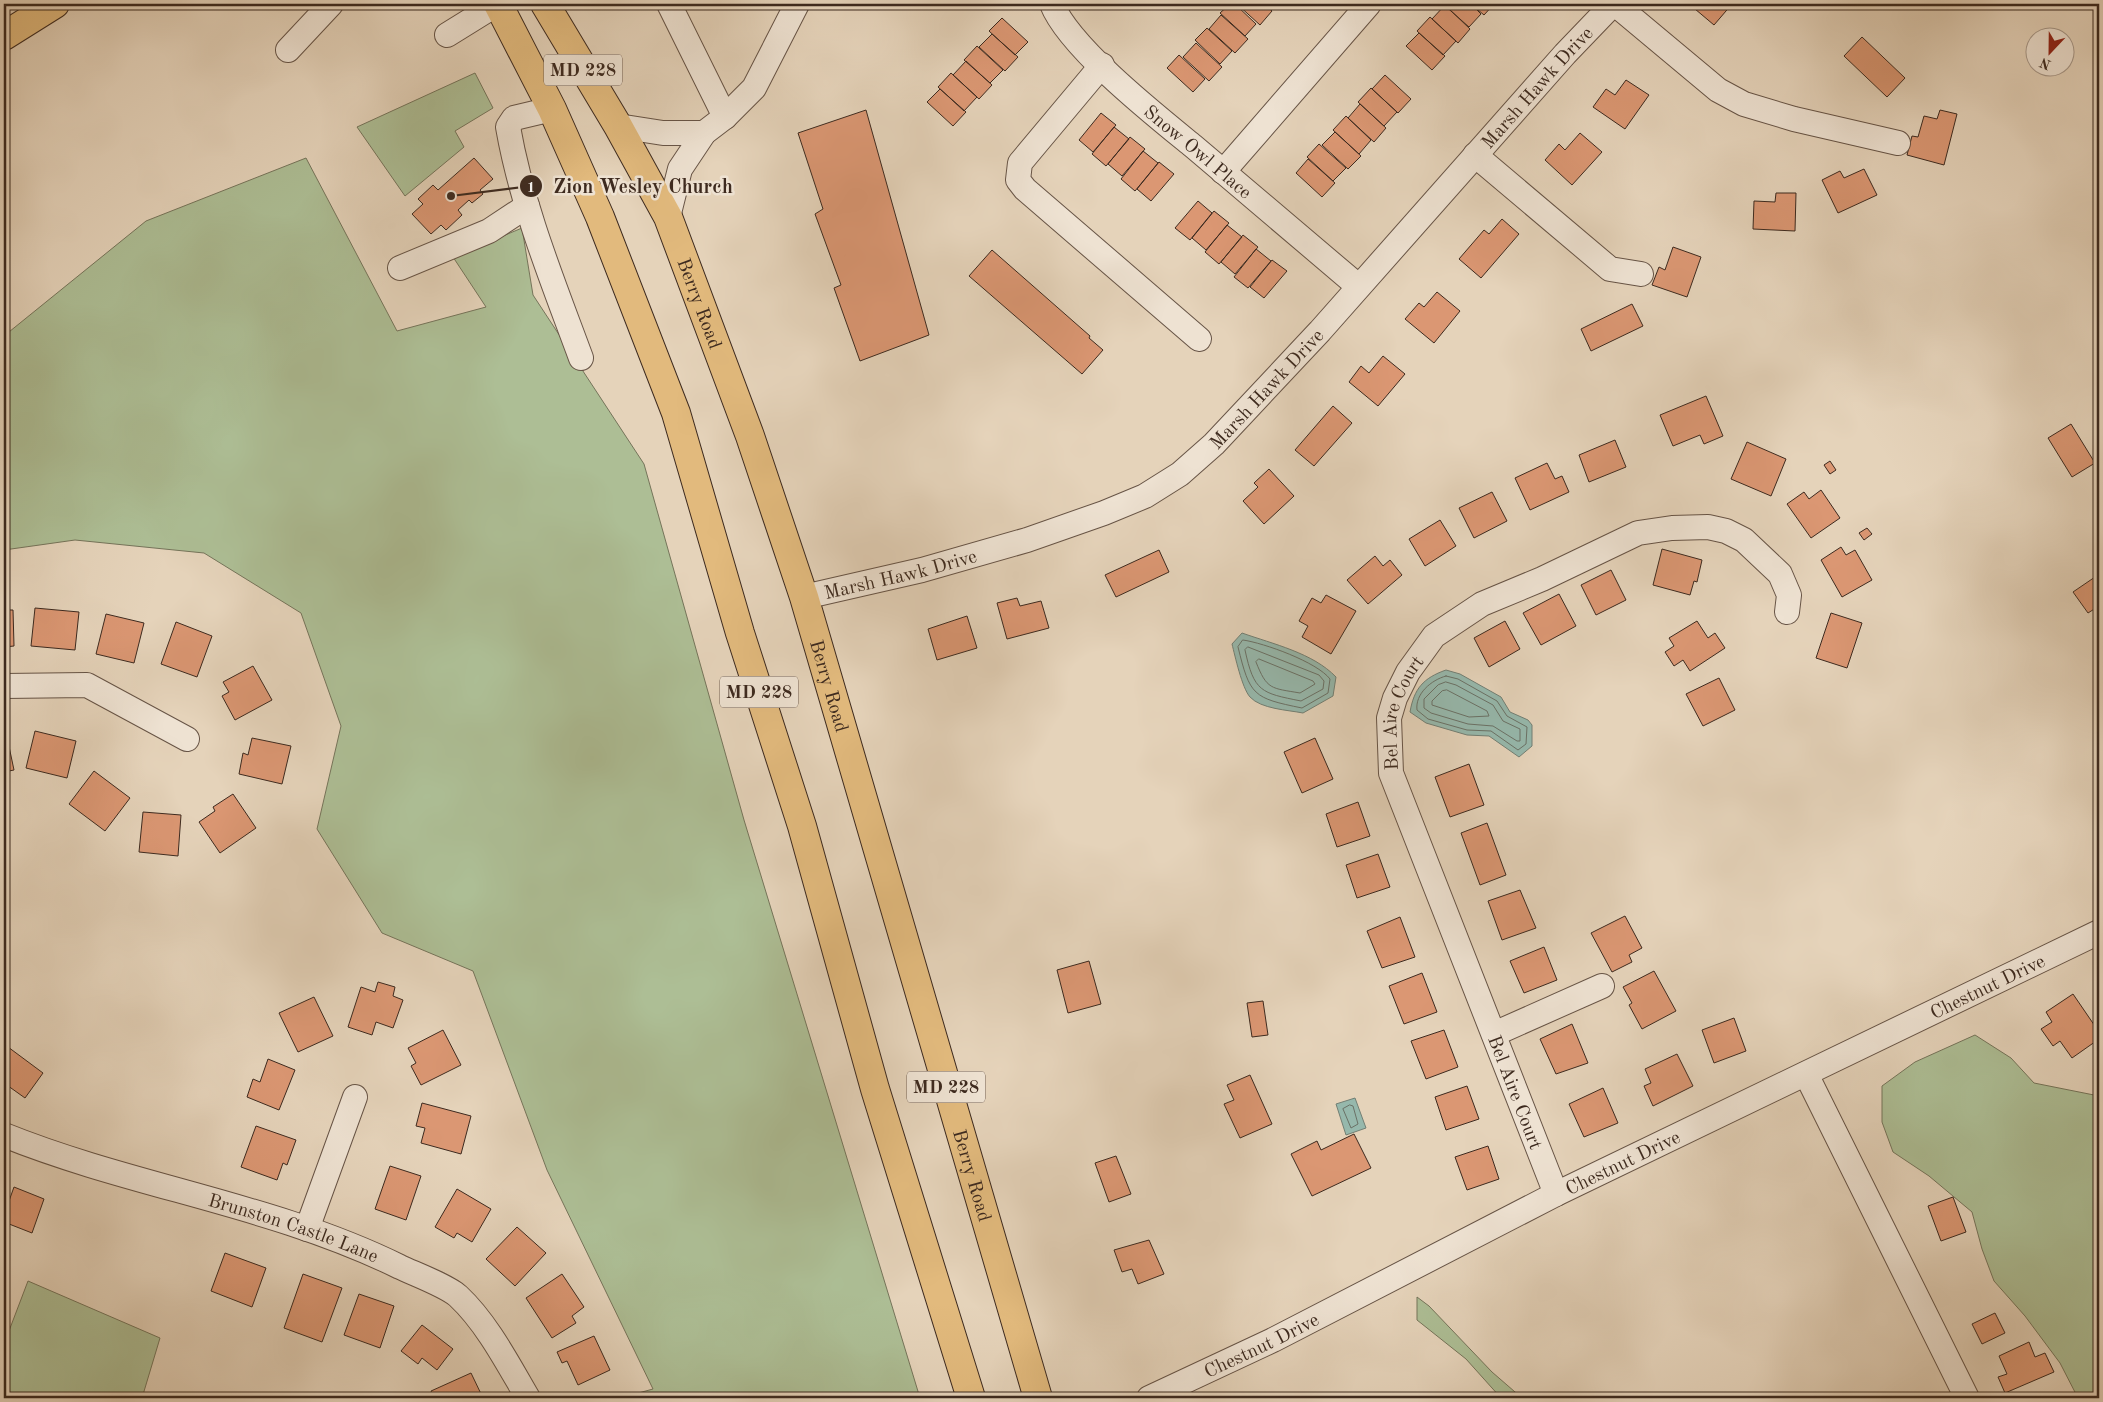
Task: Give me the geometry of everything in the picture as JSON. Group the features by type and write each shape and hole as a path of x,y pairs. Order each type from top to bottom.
{"main road":[{"path":"4,36 55,4"},
{"name":"MD 228","path":"498,4 552,109 600,217 676,414 740,634 802,826 875,1089 970,1398"},
{"name":"Berry Road","path":"545,4 618,126 668,217 750,436 804,597 1038,1398"}],"street":[{"path":"288,50 331,4"},
{"path":"446,35 498,4"},
{"path":"669,4 724,117"},
{"path":"668,217 680,169 704,133 754,88 797,4"},
{"name":"Snow Owl Place","path":"1052,4 1055,12 1083,48 1137,99 1358,286"},
{"path":"1222,172 1368,4"},
{"path":"1614,4 1718,90 1744,104 1794,119 1898,143"},
{"name":"Marsh Hawk Drive","path":"804,597 922,570 1027,540 1145,496 1180,474 1214,444 1320,331 1565,54 1614,4"},
{"path":"1102,66 1020,163 1018,180 1025,189 1199,339"},
{"path":"552,109 514,118 508,127 514,158 535,233 581,358"},
{"path":"618,126 663,133 704,133"},
{"path":"1475,155 1610,269 1641,274"},
{"path":"400,268 489,231 528,206"},
{"name":"Bel Aire Court","path":"1556,1194 1391,773 1389,718 1395,698 1408,672 1434,636 1482,604 1542,579 1638,533 1659,529 1708,527 1726,531 1744,540 1780,574 1789,595 1787,612"},
{"path":"4,686 87,685 187,739"},
{"name":"Chestnut Drive","path":"1149,1398 1273,1340 1556,1194 2099,932"},
{"path":"1494,1034 1602,986"},
{"path":"1806,1074 1967,1398"},
{"path":"307,1229 355,1097"},
{"name":"Brunston Castle Lane","path":"4,1135 44,1151 307,1229 358,1246 457,1295 493,1340 528,1398"}],"path":[{"path":"602,6 607,4"},
{"path":"636,4 639,9 649,4"}],"green space":[{"path":"475,73 493,108 455,131 464,147 405,196 357,127"},
{"path":"306,158 397,331 486,307 453,257 522,228 533,295 644,464 744,820 920,1398 620,1398 653,1389 547,1170 473,971 382,933 317,829 341,726 301,613 204,553 75,540 4,550 4,336 146,221"},
{"path":"1975,1035 2011,1058 2034,1083 2099,1096 2099,1398 2078,1398 2060,1363 2025,1316 1994,1281 1982,1249 1972,1212 1929,1176 1893,1152 1882,1122 1882,1086 1915,1062"},
{"path":"28,1281 160,1338 142,1398 4,1398 4,1344"},
{"path":"1417,1297 1429,1306 1492,1372 1522,1398 1501,1398 1466,1359 1417,1320"}],"water":[{"path":"1242,633 1304,655 1327,669 1336,677 1333,696 1303,713 1275,708 1255,701 1244,687 1232,644"},
{"path":"1446,670 1460,674 1501,697 1510,712 1528,720 1532,725 1532,746 1519,757 1489,736 1467,735 1426,723 1410,712 1414,697 1421,685 1431,677"},
{"path":"1355,1098 1366,1128 1346,1135 1336,1104"}],"building":[{"path":"1230,4 1235,4 1256,24 1245,36 1220,13"},
{"path":"1237,4 1264,4 1272,11 1260,25"},
{"path":"1443,4 1471,4 1481,14 1469,27"},
{"path":"1471,4 1494,4 1484,15"},
{"path":"1700,4 1732,4 1714,25 1695,9"},
{"path":"1445,5 1470,29 1458,43 1432,19"},
{"path":"1221,15 1248,39 1235,53 1209,29"},
{"path":"1430,17 1456,41 1443,55 1417,31"},
{"path":"1002,18 1028,42 1015,55 989,31"},
{"path":"1207,28 1232,51 1220,64 1195,40"},
{"path":"1419,33 1445,56 1432,70 1406,46"},
{"path":"992,34 1018,57 1005,71 979,47"},
{"path":"1862,37 1905,78 1887,97 1844,56"},
{"path":"1196,43 1222,67 1209,81 1183,57"},
{"path":"977,46 1003,70 990,83 964,60"},
{"path":"1179,55 1205,79 1193,92 1167,68"},
{"path":"966,61 992,85 979,99 953,75"},
{"path":"951,73 977,97 964,111 938,87"},
{"path":"1385,75 1411,99 1398,113 1372,89"},
{"path":"1626,80 1649,95 1625,129 1593,107 1606,89 1615,95"},
{"path":"1371,88 1397,112 1384,126 1358,102"},
{"path":"940,89 966,112 953,126 927,102"},
{"path":"1360,104 1386,128 1374,142 1348,118"},
{"path":"866,110 929,335 860,361 834,288 841,285 815,214 823,209 798,133"},
{"path":"1940,110 1957,114 1944,165 1907,155 1912,136 1918,137 1924,116 1937,119"},
{"path":"1101,113 1116,125 1093,152 1079,140"},
{"path":"1346,116 1371,140 1359,154 1333,130"},
{"path":"1114,127 1129,139 1106,166 1092,154"},
{"path":"1335,132 1361,156 1348,169 1322,145"},
{"path":"1580,133 1602,152 1572,185 1545,160 1559,144 1565,150"},
{"path":"1130,137 1145,149 1122,176 1108,164"},
{"path":"1319,144 1346,168 1333,181 1307,157"},
{"path":"1143,151 1158,163 1135,191 1121,179"},
{"path":"474,158 493,179 480,190 483,194 472,203 469,200 458,210 462,215 446,230 441,225 431,234 412,214 423,204 418,199 433,185 438,190"},
{"path":"1308,159 1335,183 1322,197 1296,173"},
{"path":"1159,162 1174,174 1151,201 1137,189"},
{"path":"1864,169 1877,195 1838,213 1822,180 1840,171 1844,178"},
{"path":"1776,193 1796,193 1795,231 1753,229 1754,201 1775,202"},
{"path":"1198,201 1212,213 1190,240 1175,228"},
{"path":"1214,211 1229,223 1206,250 1192,238"},
{"path":"1502,219 1519,234 1481,278 1459,259 1484,230 1489,234"},
{"path":"1227,225 1242,237 1219,264 1205,252"},
{"path":"1243,235 1258,247 1235,274 1221,262"},
{"path":"1673,247 1701,257 1687,297 1652,285 1659,267 1665,270"},
{"path":"1256,249 1271,261 1248,288 1234,277"},
{"path":"992,250 1090,336 1089,338 1103,350 1082,374 969,276"},
{"path":"1272,260 1287,271 1264,298 1250,287"},
{"path":"1437,292 1460,311 1434,343 1405,319 1419,303 1424,307"},
{"path":"1632,304 1643,326 1591,351 1581,329"},
{"path":"1383,356 1405,374 1378,406 1349,382 1361,366 1369,373"},
{"path":"1706,396 1723,436 1704,444 1700,435 1673,446 1660,415"},
{"path":"1333,406 1352,423 1314,466 1295,450"},
{"path":"2071,424 2095,463 2072,477 2048,438"},
{"path":"1615,440 1626,467 1589,482 1579,455"},
{"path":"1747,442 1786,459 1771,496 1731,479"},
{"path":"1830,461 1836,470 1830,474 1824,465"},
{"path":"1547,463 1555,479 1562,476 1569,492 1530,510 1515,478"},
{"path":"1269,469 1294,496 1264,524 1243,501 1258,487 1254,483"},
{"path":"1821,490 1840,518 1811,538 1787,504 1804,492 1809,499"},
{"path":"1492,492 1507,521 1474,538 1459,508"},
{"path":"1440,520 1456,546 1425,566 1409,539"},
{"path":"1867,528 1872,534 1864,540 1859,533"},
{"path":"1841,547 1846,555 1855,550 1872,580 1842,597 1821,560"},
{"path":"1662,549 1702,560 1697,582 1694,581 1690,595 1653,585"},
{"path":"1159,550 1169,572 1116,597 1105,575"},
{"path":"1375,556 1383,566 1390,560 1402,575 1368,604 1347,580"},
{"path":"1611,570 1626,600 1596,615 1581,585"},
{"path":"2095,577 2099,583 2099,606 2088,613 2073,592"},
{"path":"1559,594 1576,626 1541,645 1523,613"},
{"path":"1326,595 1356,611 1331,654 1302,637 1308,626 1299,621 1312,598 1321,603"},
{"path":"1017,598 1020,606 1041,601 1049,628 1007,639 997,603"},
{"path":"35,608 79,612 75,650 31,646"},
{"path":"4,610 13,610 14,646 4,647"},
{"path":"1831,613 1862,623 1847,668 1816,658"},
{"path":"106,614 144,623 134,663 96,654"},
{"path":"967,616 977,648 937,660 928,629"},
{"path":"1505,621 1520,649 1489,667 1474,638"},
{"path":"1697,621 1708,638 1715,633 1725,648 1690,671 1683,660 1674,666 1665,652 1674,646 1669,638"},
{"path":"176,622 212,636 197,677 161,664"},
{"path":"253,666 272,700 235,720 222,696 229,692 223,682"},
{"path":"1719,678 1735,710 1703,726 1686,694"},
{"path":"35,731 76,741 67,778 26,768"},
{"path":"7,737 14,770 4,772 4,738"},
{"path":"252,738 291,746 282,784 239,774 243,753 248,755"},
{"path":"1315,738 1333,779 1302,793 1284,752"},
{"path":"1469,764 1484,805 1450,817 1435,777"},
{"path":"94,771 130,798 105,831 69,804"},
{"path":"233,794 256,828 220,853 199,822 215,811 213,807"},
{"path":"1358,802 1370,836 1337,847 1326,814"},
{"path":"143,812 181,815 178,856 139,852"},
{"path":"1487,823 1506,875 1480,885 1461,833"},
{"path":"1378,854 1390,887 1357,898 1346,865"},
{"path":"1520,890 1536,928 1502,940 1488,901"},
{"path":"1625,916 1642,948 1629,955 1632,962 1612,972 1591,933"},
{"path":"1400,917 1415,957 1382,968 1367,931"},
{"path":"1544,947 1557,980 1524,993 1510,961"},
{"path":"1089,961 1101,1004 1068,1013 1057,970"},
{"path":"1654,971 1676,1011 1642,1029 1629,1005 1632,1003 1623,987"},
{"path":"1422,973 1437,1012 1404,1024 1389,986"},
{"path":"378,982 395,987 393,996 403,1000 393,1028 376,1022 372,1035 348,1027 361,987 375,992"},
{"path":"2073,994 2099,1032 2099,1039 2072,1058 2060,1041 2053,1046 2041,1029 2052,1022 2046,1012"},
{"path":"314,997 333,1036 298,1052 279,1013"},
{"path":"1263,1001 1268,1035 1252,1037 1247,1003"},
{"path":"1734,1018 1746,1051 1714,1063 1702,1030"},
{"path":"1572,1024 1588,1063 1556,1074 1540,1039"},
{"path":"443,1030 461,1065 421,1085 411,1066 416,1063 408,1048"},
{"path":"1444,1030 1458,1067 1426,1079 1411,1041"},
{"path":"8,1047 43,1073 25,1098 4,1083 4,1053"},
{"path":"1677,1054 1693,1086 1653,1106 1644,1086 1651,1083 1645,1069"},
{"path":"268,1059 295,1070 279,1110 247,1097 253,1079 260,1082"},
{"path":"1250,1075 1272,1124 1240,1138 1224,1104 1234,1100 1227,1085"},
{"path":"1467,1086 1479,1119 1446,1130 1435,1097"},
{"path":"1603,1088 1618,1123 1584,1137 1569,1104"},
{"path":"422,1103 471,1116 461,1154 421,1143 425,1128 416,1126"},
{"path":"256,1126 296,1140 287,1165 283,1163 277,1180 241,1167"},
{"path":"1354,1134 1371,1168 1312,1196 1291,1154 1317,1141 1321,1150"},
{"path":"1488,1146 1499,1179 1467,1190 1455,1157"},
{"path":"1116,1156 1131,1194 1109,1202 1095,1163"},
{"path":"390,1166 421,1176 406,1220 375,1209"},
{"path":"14,1187 44,1199 32,1233 4,1222 4,1215"},
{"path":"457,1189 491,1209 472,1242 457,1233 454,1238 435,1227"},
{"path":"1953,1197 1966,1232 1941,1241 1928,1206"},
{"path":"517,1227 546,1253 515,1286 486,1259"},
{"path":"1149,1240 1164,1274 1138,1284 1132,1269 1122,1272 1114,1250"},
{"path":"225,1253 266,1268 252,1307 211,1291"},
{"path":"303,1274 342,1288 322,1342 284,1328"},
{"path":"562,1274 584,1307 572,1316 576,1323 552,1338 526,1298"},
{"path":"359,1294 394,1306 380,1348 344,1335"},
{"path":"1995,1313 2005,1333 1982,1344 1972,1324"},
{"path":"422,1325 453,1349 437,1370 422,1358 418,1364 401,1351"},
{"path":"594,1336 610,1370 578,1385 567,1361 562,1363 557,1352"},
{"path":"2029,1342 2035,1357 2045,1353 2054,1372 2005,1393 1998,1377 2007,1374 1999,1356"},
{"path":"471,1373 483,1398 434,1398 431,1391"}],"place":[{"name":"Zion Wesley Church","path":"451,196"}]}
